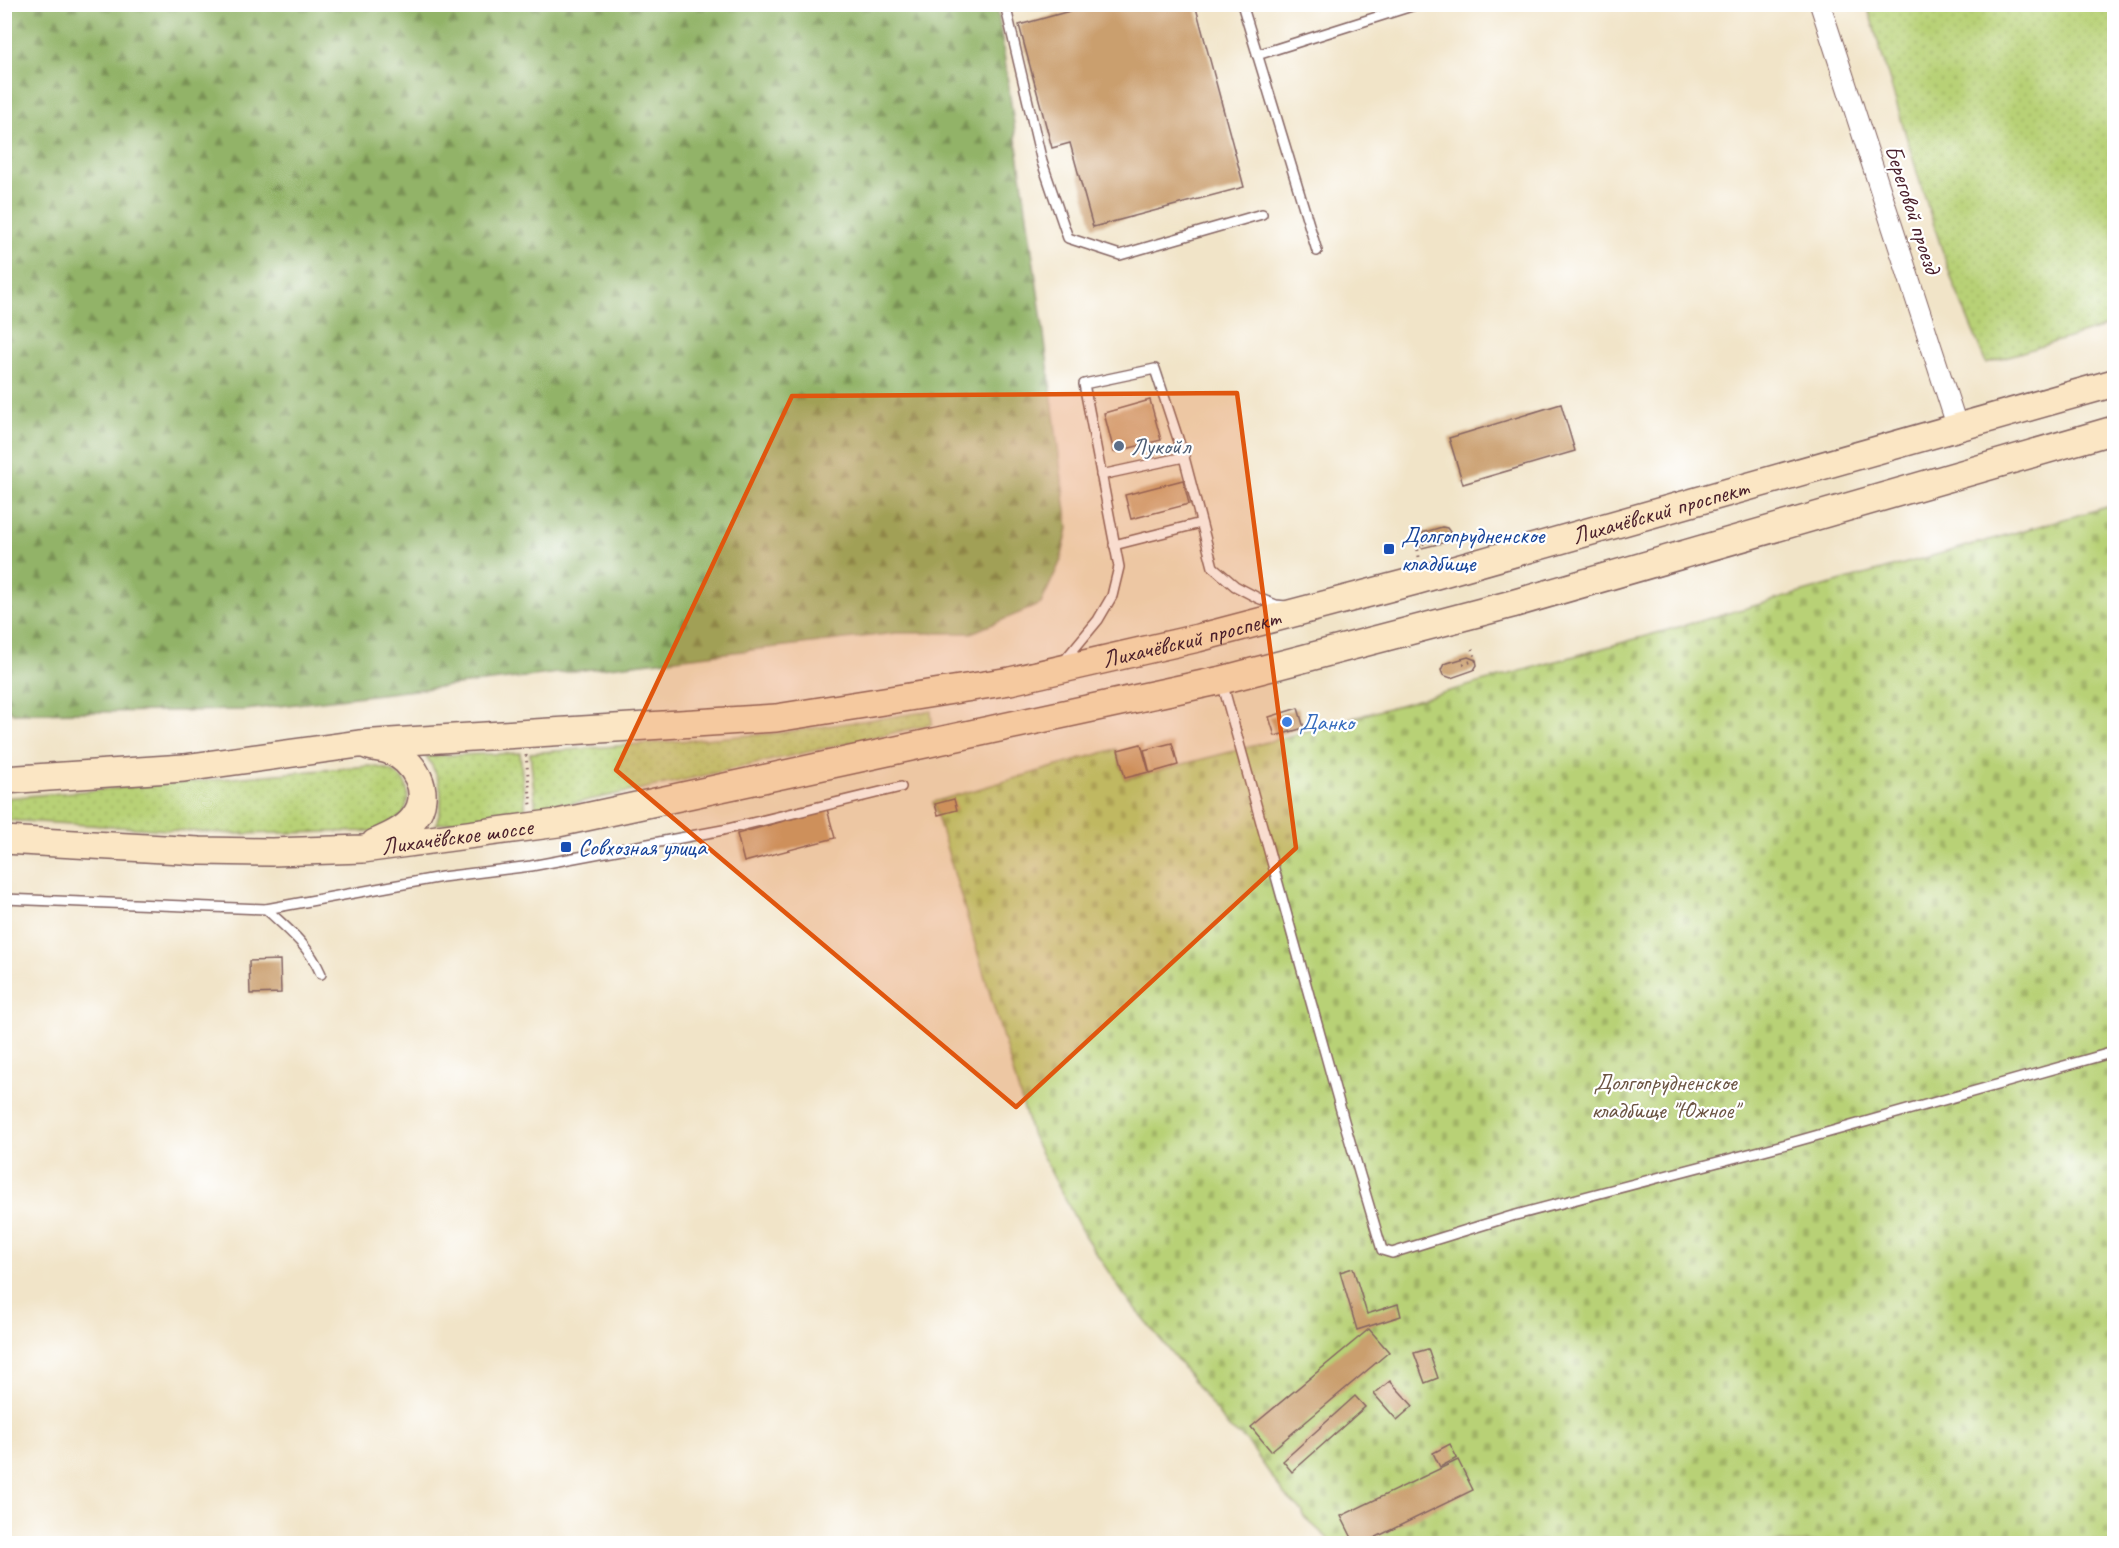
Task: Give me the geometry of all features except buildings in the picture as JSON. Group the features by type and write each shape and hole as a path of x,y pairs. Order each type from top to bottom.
{"main road":[{"name":"Лихачёвский проспект","path":"359,744 776,718 1010,681 1198,638 1415,581 2115,383"},
{"name":"Лихачёвский проспект","path":"903,750 1222,680 1512,604 2115,430"},
{"path":"4,780 184,768 359,744 389,751 403,759 421,781 422,793 420,807 415,818 403,829 363,849"},
{"name":"Лихачёвское шоссе","path":"4,840 199,851 272,852 363,849 533,827 903,750"}],"street":[{"name":"Береговой проезд","path":"1820,4 1958,429"}],"lane":[{"path":"1005,4 1042,162 1068,238 1120,255 1262,214"},
{"path":"1242,4 1317,251"},
{"path":"1257,55 1418,4"},
{"path":"1057,670 1098,620 1112,596 1119,567 1084,384 1155,369 1184,457 1213,567 1235,586 1276,605 1308,608"},
{"path":"1101,475 1184,457"},
{"path":"1114,545 1201,523"},
{"path":"1222,680 1382,1250 1392,1253 1512,1216 1783,1145 2115,1052"},
{"path":"4,899 266,909 442,877 531,866 723,830 902,787"},
{"path":"266,909 292,932 314,957 321,974"}],"path":[{"path":"1420,557 1417,545 1430,542"},
{"path":"1463,664 1476,660 1471,645"},
{"path":"526,753 531,812"}],"highlighted area":[{"path":"1237,393 1296,848 1016,1107 616,770 792,396"}],"green space":[{"path":"5,4 997,5 1045,342 1068,528 1061,560 1041,604 971,633 896,633 245,710 13,713 4,705"},
{"path":"1867,5 2114,5 2114,324 1986,363 1952,280"},
{"name":"Долгопрудненское кладбище \"Южное\"","path":"2114,505 2114,1543 1333,1543 1303,1516 1303,1512 1284,1494 1247,1441 1229,1428 1124,1295 1084,1235 1032,1136 933,802 1116,749 1125,779 1242,749"},
{"path":"931,711 932,724 536,811 530,753 778,733"},
{"path":"520,753 526,813 436,824 441,806 440,789 435,772 426,756"},
{"path":"369,766 397,774 406,786 408,794 403,815 376,831 236,834 5,820 5,798"}],"place":[{"name":"Лукойл","path":"1119,446"},
{"name":"Долгопрудненское кладбище","path":"1389,549"},
{"name":"Данко","path":"1287,722"},
{"name":"Совхозная улица","path":"566,847"}]}
